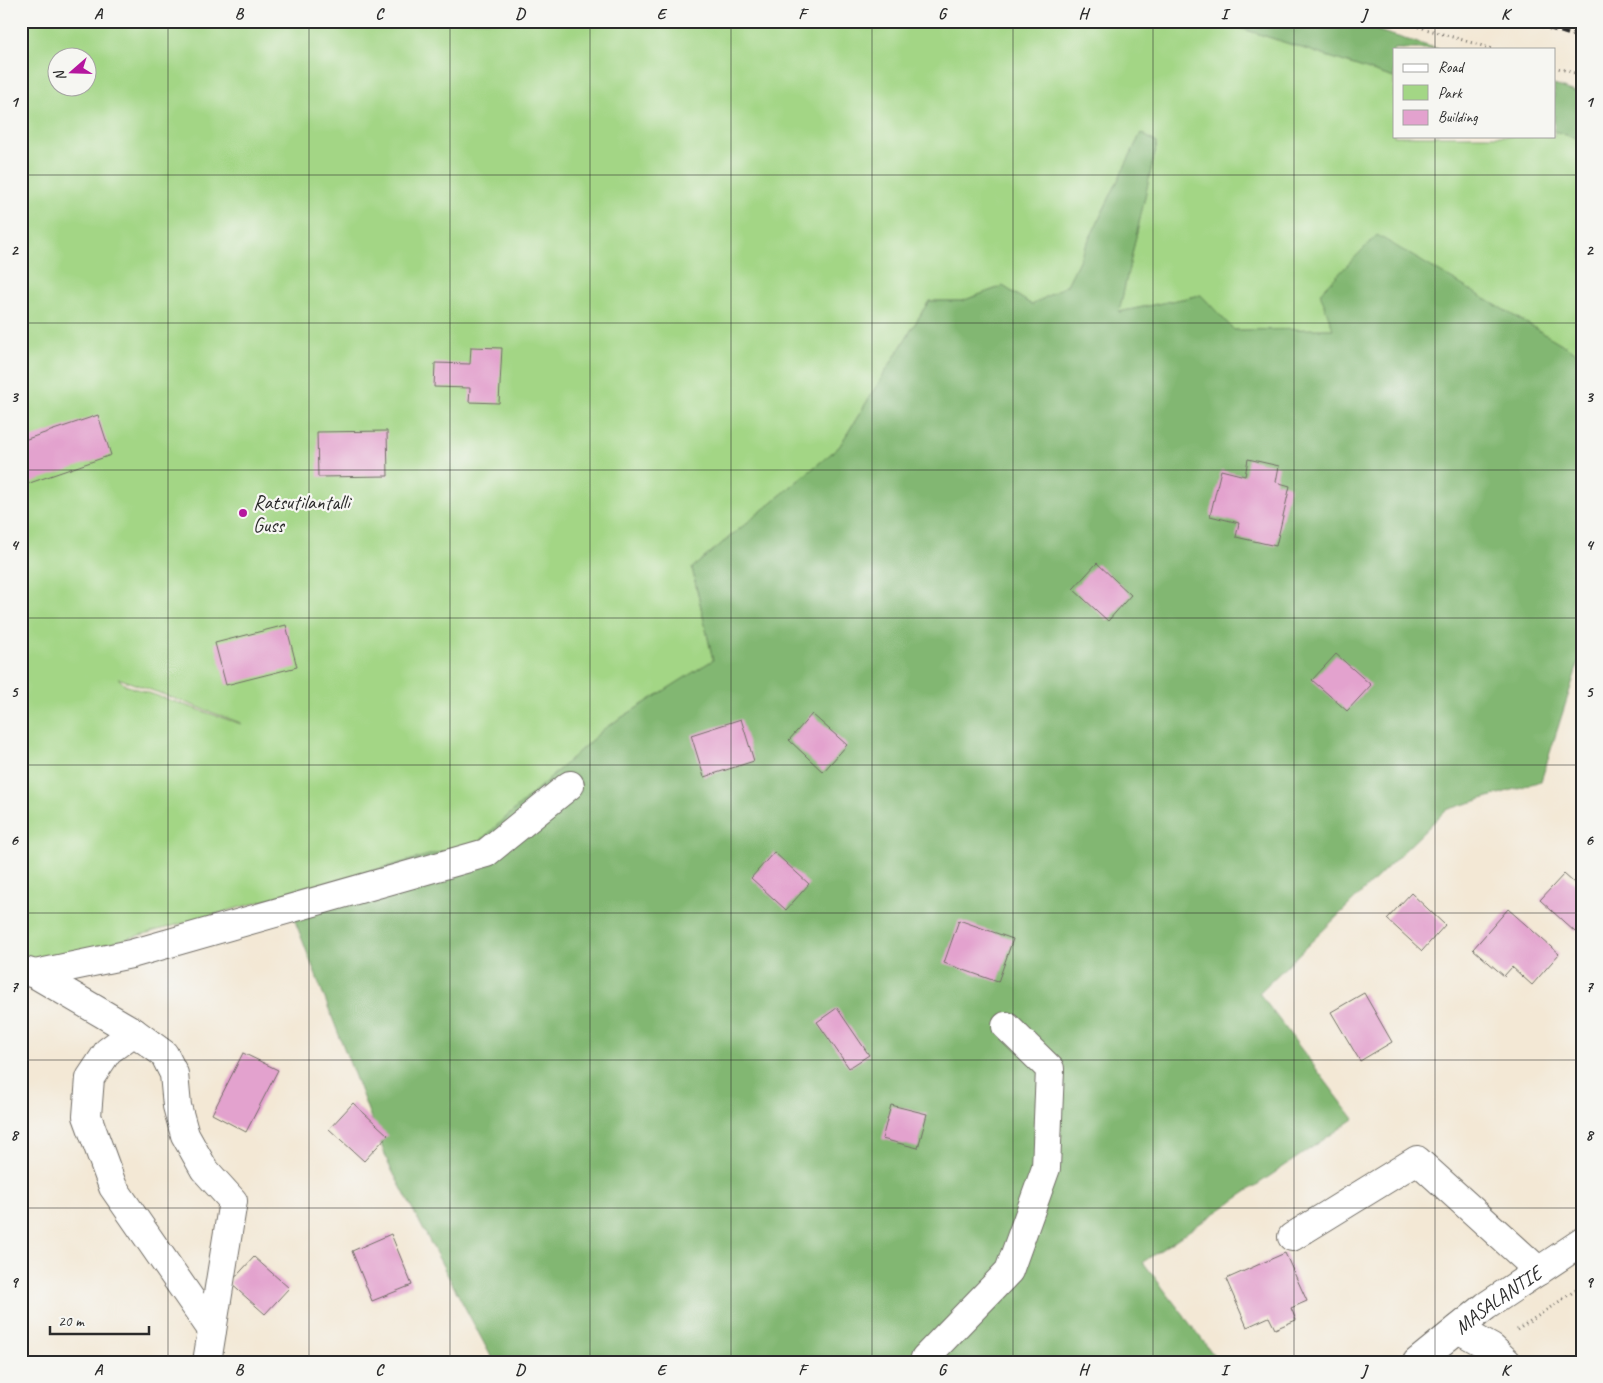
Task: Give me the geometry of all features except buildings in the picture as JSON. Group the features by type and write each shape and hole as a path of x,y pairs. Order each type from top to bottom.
{"street":[{"path":"28,972 130,954 486,853 570,785"},
{"path":"28,972 134,1032 164,1054 174,1074 177,1106 185,1135 204,1169 232,1201 206,1362"},
{"path":"924,1362 925,1358 1009,1271 1046,1168 1050,1069 1006,1026"},
{"path":"134,1032 108,1051 90,1078 87,1116 113,1187 212,1330"},
{"path":"1292,1237 1417,1160 1539,1271"},
{"name":"MASALANTIE","path":"1417,1362 1486,1306 1582,1242"},
{"path":"1458,1329 1500,1355"}],"path":[{"path":"1399,21 1490,48"},
{"path":"1556,68 1582,75"},
{"path":"1500,1355 1582,1286"}],"green space":[{"path":"21,21 1219,21 1393,78 1393,138 1556,138 1556,132 1582,140 1582,356 1377,236 1334,329 1233,330 1201,295 1119,312 1157,143 1141,133 1067,285 1032,305 1003,286 962,301 929,301 839,447 692,568 713,660 605,728 480,841 21,968","holes":["118,678 241,723 125,685"]},
{"path":"1219,21 1345,21 1435,48 1393,48 1393,78"},
{"path":"1556,86 1582,94 1582,140 1556,132"},
{"path":"1141,133 1157,143 1119,312 1201,295 1234,330 1333,329 1320,293 1377,235 1582,356 1582,652 1541,781 1446,810 1259,993 1354,1119 1143,1262 1219,1362 494,1362 389,1165 285,895 480,841 605,728 713,660 692,568 839,447 929,301 962,301 1003,286 1032,305 1067,285"}],"railway":[{"path":"1526,21 1582,38"}],"place":[{"name":"Ratsutilantalli Guss","path":"243,513"}]}
